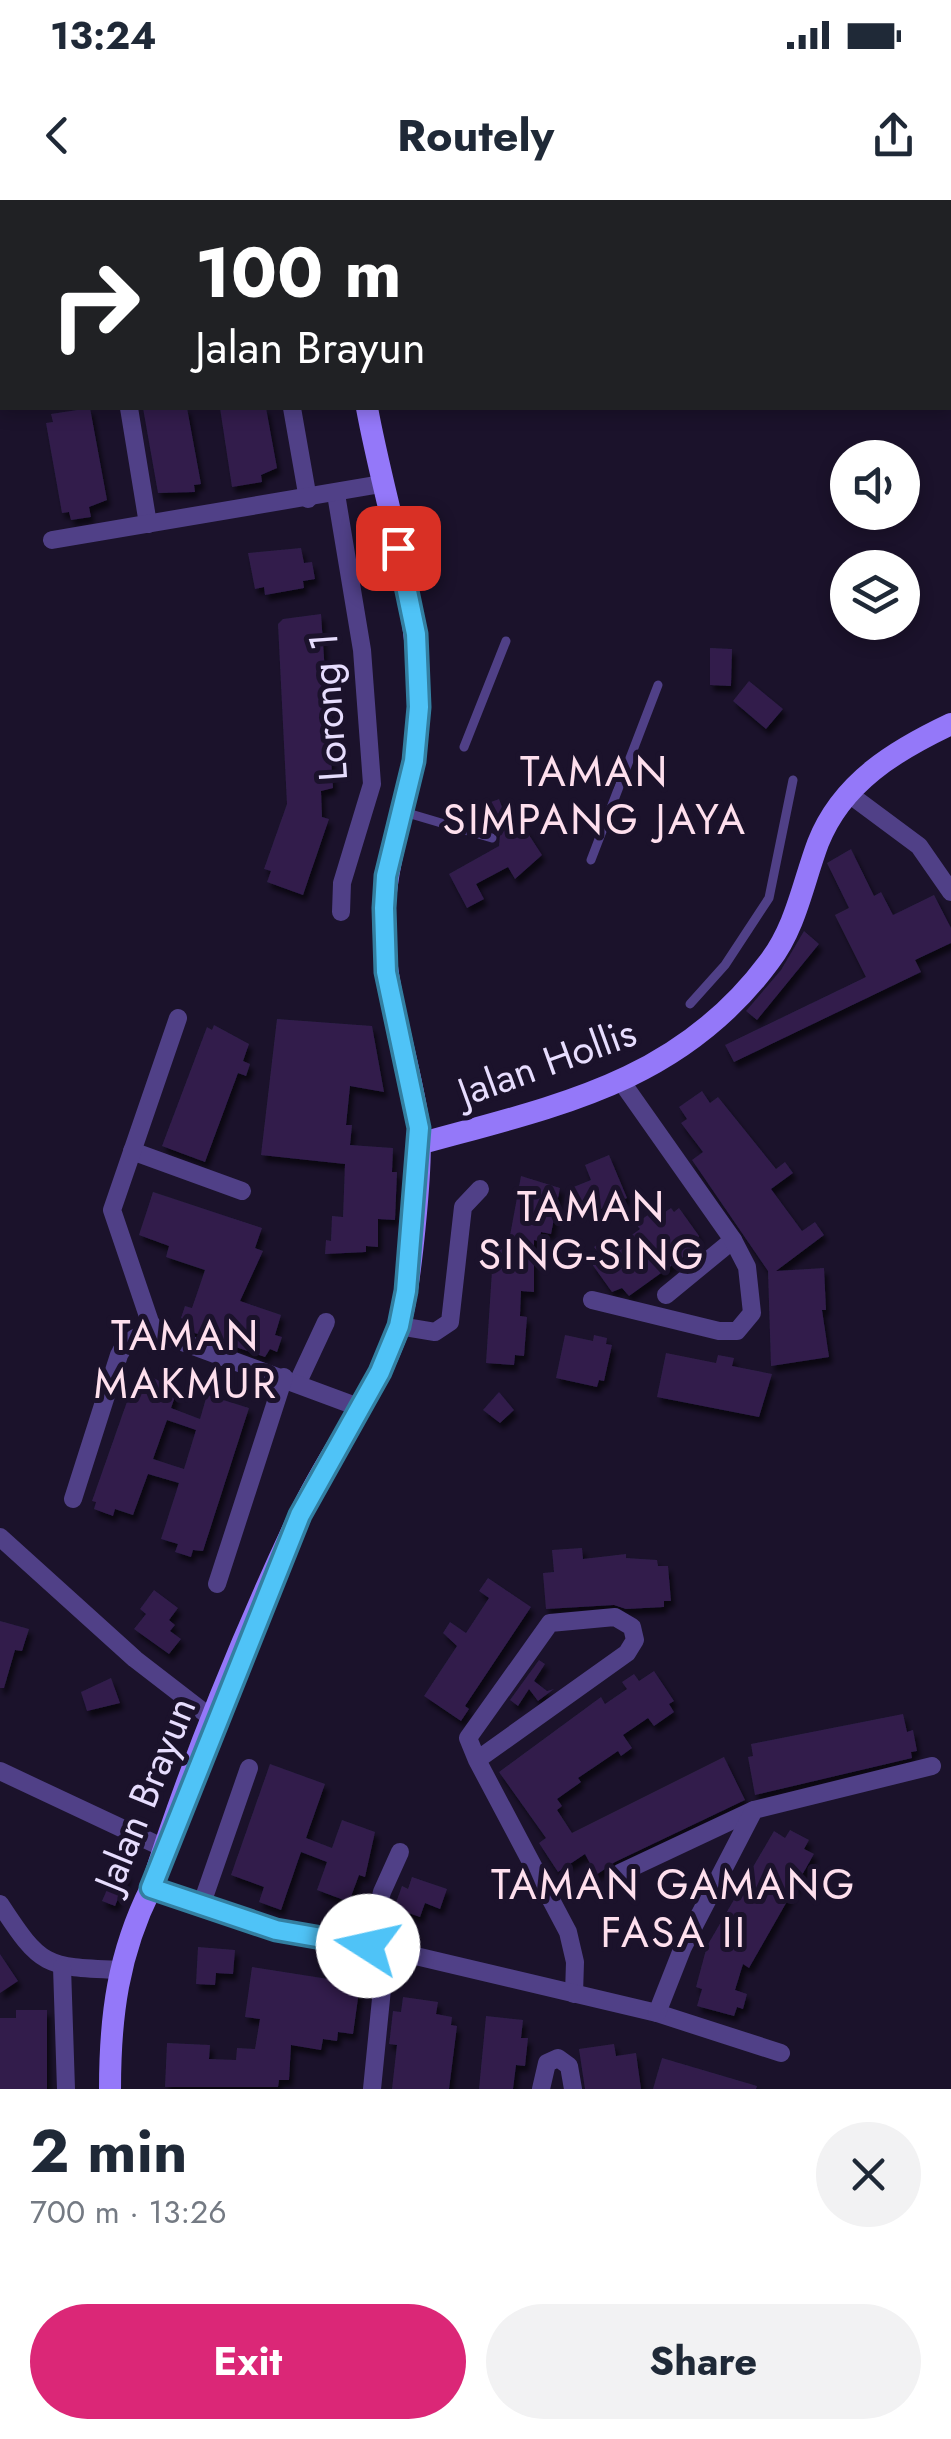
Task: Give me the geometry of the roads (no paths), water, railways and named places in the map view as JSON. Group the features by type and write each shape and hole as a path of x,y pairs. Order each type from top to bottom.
{"main road":[{"name":"Jalan Brayun","path":"110,2089 110,2029 118,1970 129,1932 151,1888 214,1720 300,1515 361,1408 399,1326 420,1144 386,972 384,930 386,876 403,812 419,707 416,634 366,410"},
{"name":"Jalan Hollis","path":"420,1144 622,1081 656,1066 692,1042 737,1002 772,959 800,903 819,839 849,794 872,768 902,747 951,724"}],"street":[{"path":"129,410 148,524"},
{"path":"292,410 308,499"},
{"path":"52,540 381,484"},
{"name":"Lorong 1","path":"336,494 362,650 372,784 342,883 340,912"},
{"path":"849,794 919,846 951,892"},
{"path":"158,1334 112,1218 178,1018"},
{"path":"592,1300 718,1332 737,1332 749,1320 752,1302 747,1267 733,1240 622,1081"},
{"path":"132,1151 242,1192"},
{"path":"399,1326 435,1332 450,1322 463,1207 480,1189"},
{"path":"666,1294 733,1240"},
{"path":"218,1584 291,1379 326,1322"},
{"path":"73,1499 123,1347 145,1334 158,1334 291,1379 361,1408"},
{"path":"0,1537 154,1675 214,1720"},
{"path":"477,1760 628,1654 635,1640 632,1627 615,1617 559,1620 543,1629 470,1732 469,1744 477,1760 568,1932 575,1962 574,1994"},
{"path":"620,1874 754,1810 932,1766"},
{"path":"200,1906 249,1768"},
{"path":"0,1770 164,1848"},
{"path":"657,2013 683,1946 754,1810"},
{"path":"372,2089 382,1892 400,1852"},
{"path":"151,1888 276,1930 377,1948 657,2013 781,2054"},
{"path":"0,1904 36,1954 62,1967 118,1970"},
{"path":"62,1967 66,2089"},
{"path":"540,2089 546,2063 558,2058 569,2066 573,2089"}],"lane":[{"path":"464,747 506,641"},
{"path":"591,860 658,685"},
{"path":"690,1004 725,965 769,898 793,780"},
{"path":"403,812 492,838"}],"district":[{"name":"TAMAN SIMPANG JAYA","path":"595,795"},
{"name":"TAMAN SING-SING","path":"592,1230"},
{"name":"TAMAN MAKMUR","path":"186,1359"},
{"name":"TAMAN GAMANG FASA II","path":"674,1908"}]}
